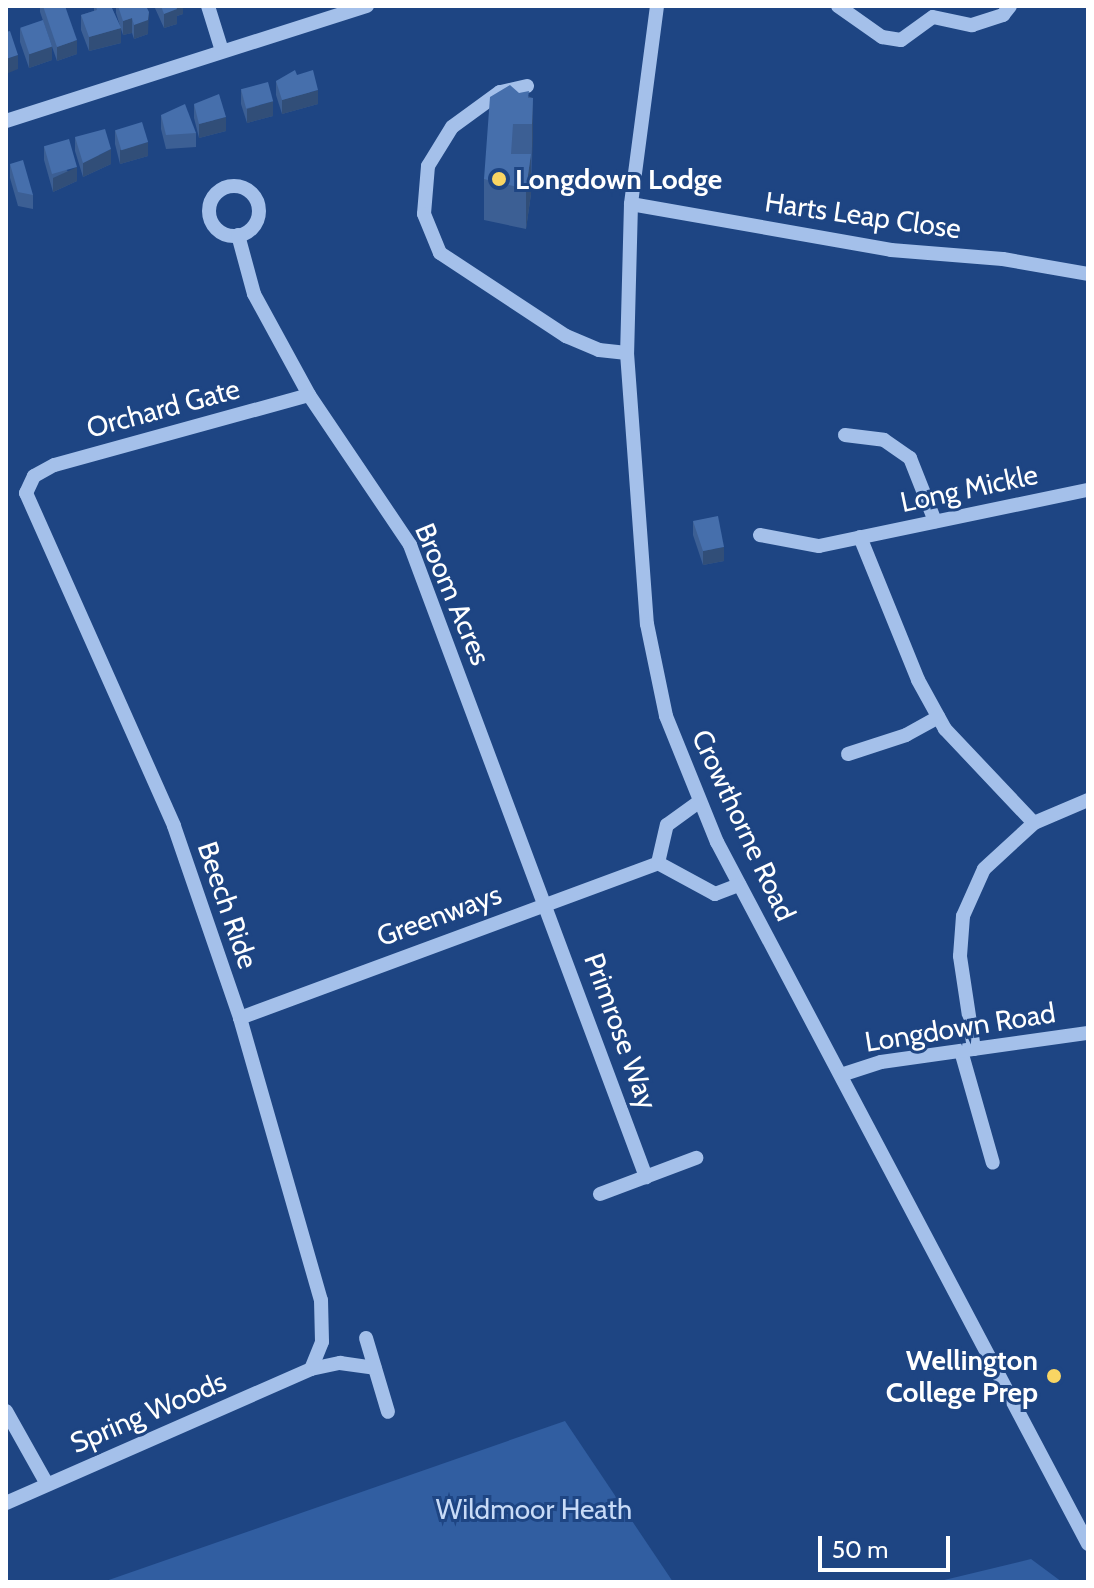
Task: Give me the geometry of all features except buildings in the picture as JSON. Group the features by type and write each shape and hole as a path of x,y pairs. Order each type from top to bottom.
{"street":[{"path":"208,6 222,51"},
{"path":"6,121 367,6"},
{"name":"Crowthorne Road","path":"657,6 631,204 627,353 647,624 666,716 699,802 739,885 1088,1544"},
{"path":"838,6 882,37 901,40 933,17 972,25 1003,15 1010,6"},
{"path":"901,40 903,57"},
{"path":"527,86 500,92 452,127 428,166 424,214 440,253 566,336 599,350 627,353"},
{"name":"Harts Leap Close","path":"631,204 891,250 1003,259 1088,274"},
{"name":"Broom Acres","path":"238,235 254,294 309,395 410,545 546,903"},
{"name":"Orchard Gate","path":"34,476 54,465 309,395"},
{"path":"845,435 884,440 910,458 935,521"},
{"name":"Beech Ride","path":"34,476 26,493 27,505 174,826 240,1018 307,1242 321,1300 322,1342 311,1369"},
{"name":"Long Mickle","path":"760,535 819,546 1088,490"},
{"path":"860,537 918,680 938,717 1034,823"},
{"path":"848,754 906,735 938,717"},
{"path":"993,1163 968,1050 960,956 963,916 984,869 1034,823 1088,800"},
{"path":"699,802 667,825 658,863 715,894 739,885"},
{"name":"Greenways","path":"240,1018 658,863"},
{"name":"Primrose Way","path":"546,903 646,1177"},
{"name":"Longdown Road","path":"841,1075 881,1062 1088,1033"},
{"path":"600,1194 696,1158"},
{"path":"366,1338 388,1412"},
{"path":"322,1342 340,1363"},
{"name":"Spring Woods","path":"6,1503 311,1369 340,1363 375,1368"},
{"path":"6,1411 47,1484"}],"green space":[{"name":"Wildmoor Heath","path":"565,1421 673,1582 103,1582"},
{"path":"1031,1559 1062,1582 936,1582"}],"place":[{"name":"Longdown Lodge","path":"499,179"},
{"name":"Wellington College Prep","path":"1054,1376"}]}
